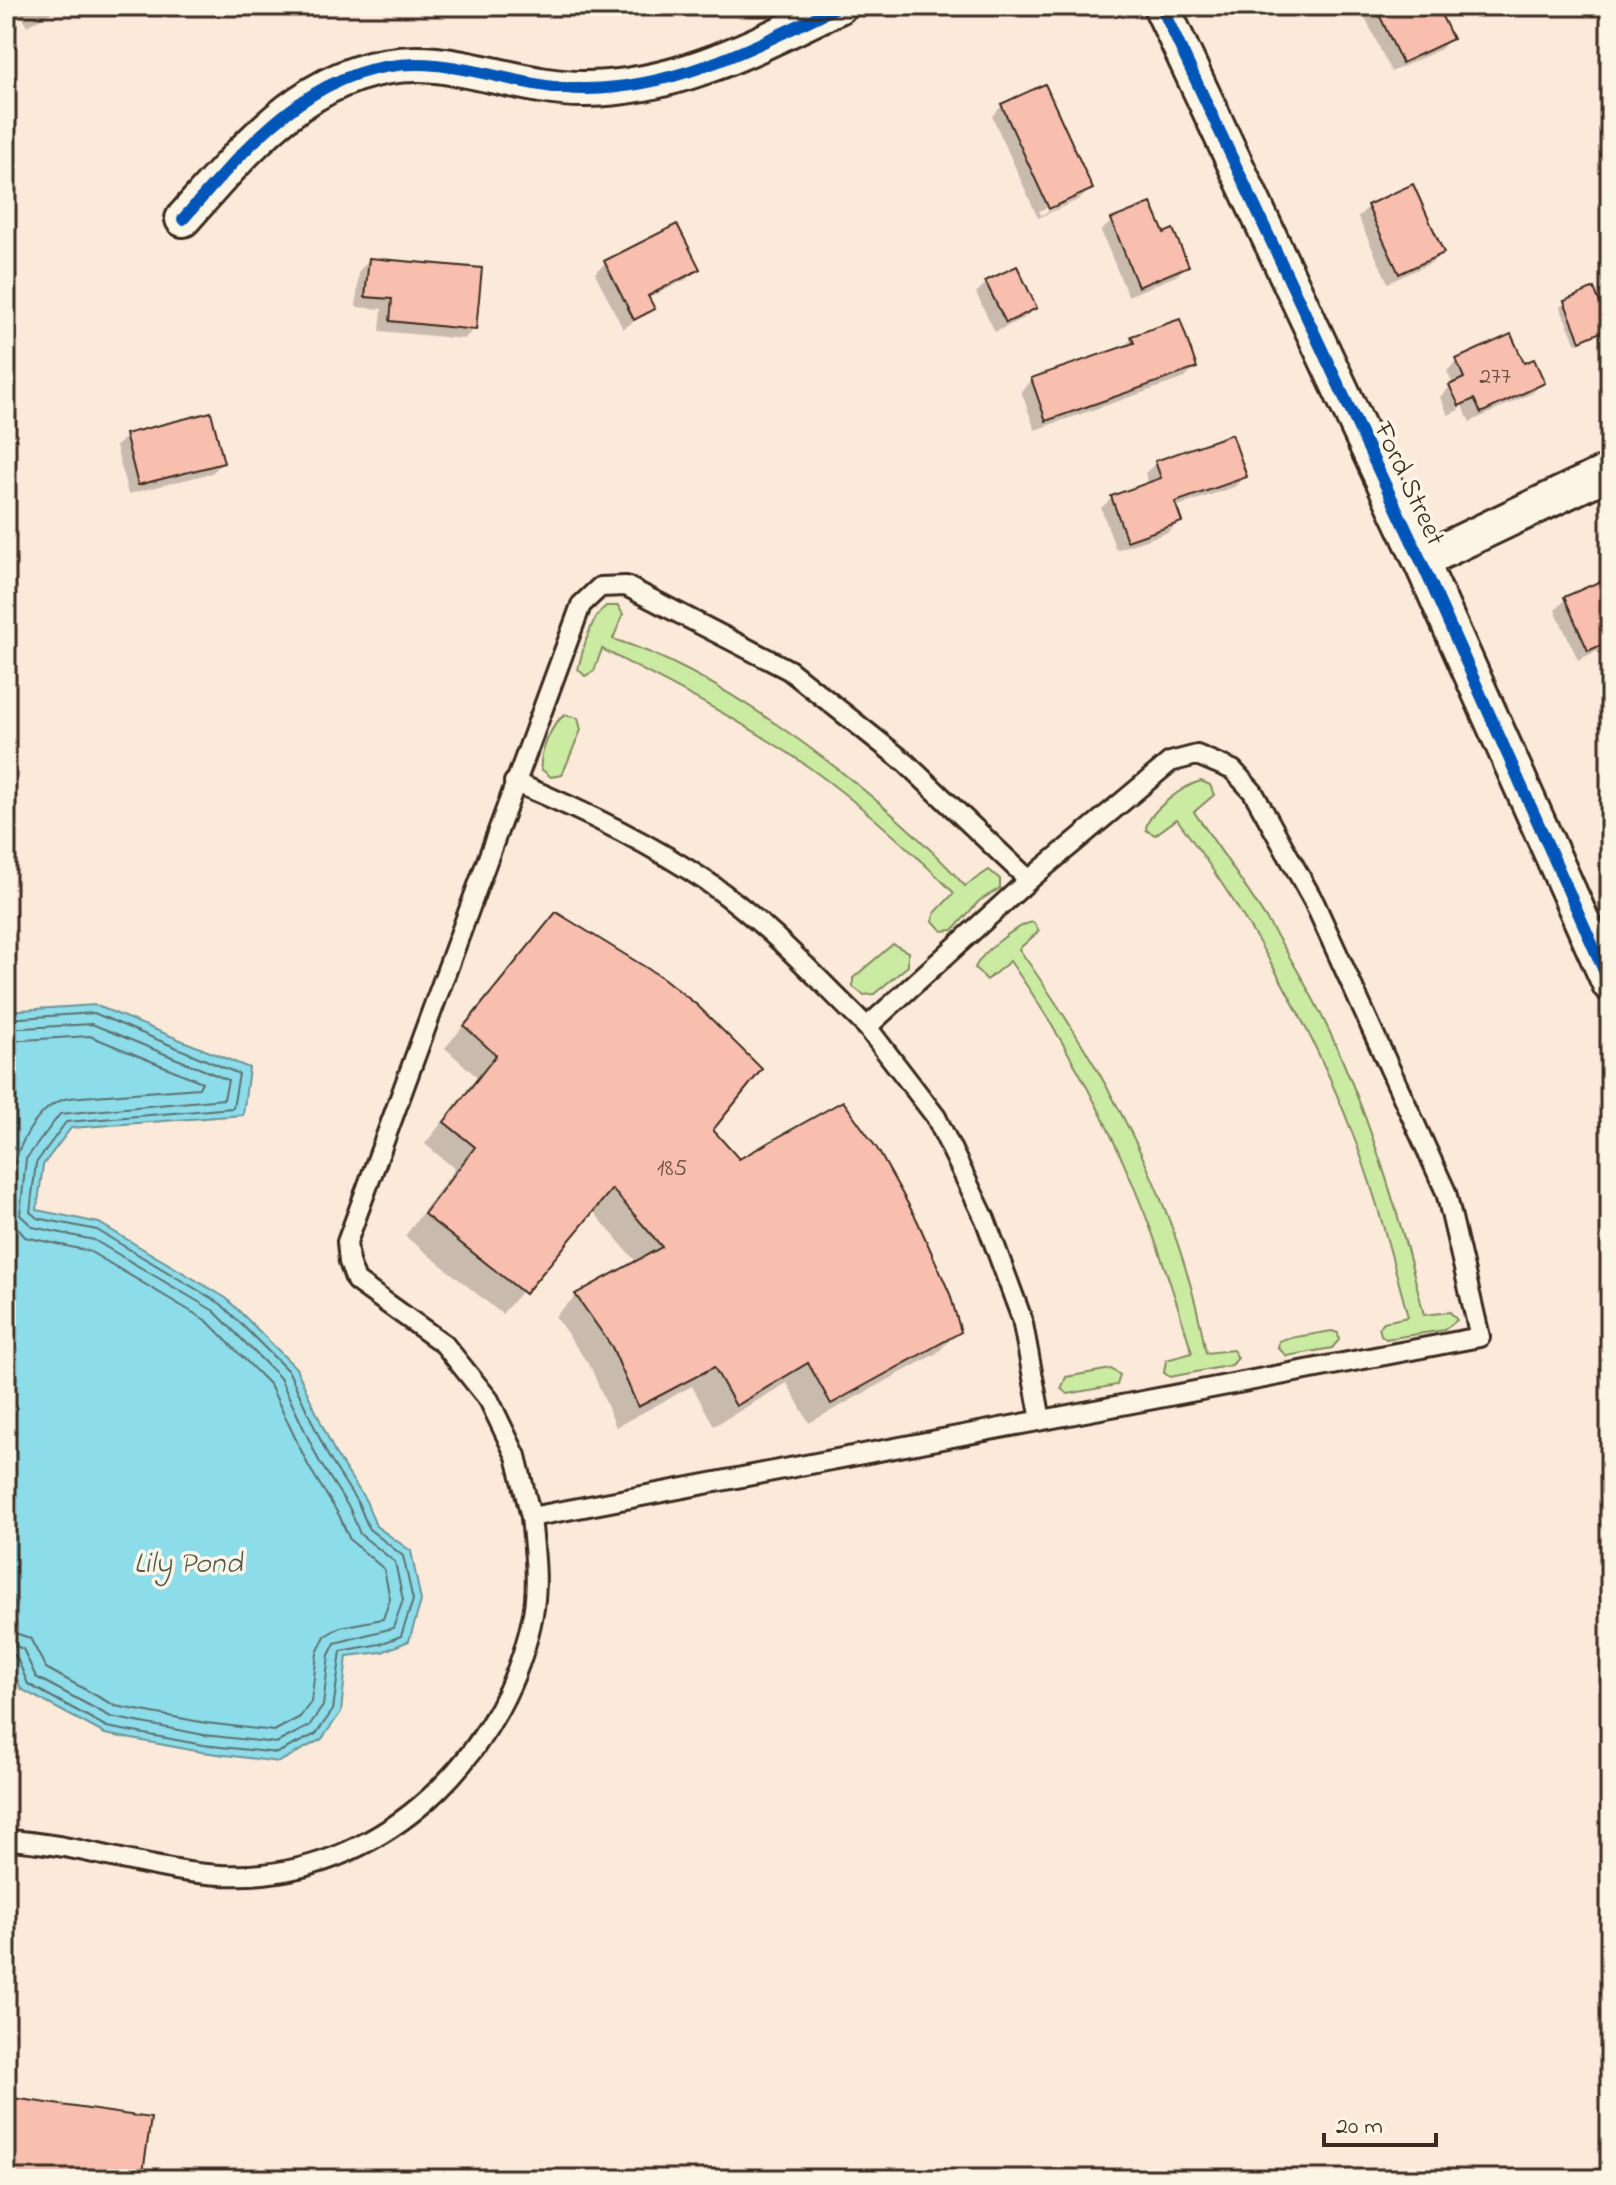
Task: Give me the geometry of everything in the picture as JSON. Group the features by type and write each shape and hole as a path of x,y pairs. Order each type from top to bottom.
{"street":[{"path":"183,219 269,125 324,86 362,70 405,63 439,65 584,89 634,86 675,78 729,58 839,6"},
{"name":"Ford Street","path":"1161,6 1421,561 1610,984"},
{"path":"1421,561 1610,471"}],"lane":[{"path":"6,1840 48,1842 179,1873 264,1874 334,1857 390,1829 443,1788 462,1767 505,1696 533,1613 537,1573 531,1517 516,1456 489,1400 444,1344 356,1281 349,1262 347,1242 581,605 600,587 626,586 789,670 906,763 1029,880"},
{"path":"531,1517 1480,1337 1446,1192 1314,902 1253,792 1233,770 1197,755 1170,762 1029,880 867,1027"},
{"path":"514,782 589,813 710,884 782,944 867,1027 936,1117 985,1219 1022,1319 1041,1420"}],"green space":[{"path":"606,606 618,606 623,614 613,639 658,656 754,709 802,742 892,814 965,886 989,870 1000,879 1000,888 979,901 953,930 942,931 933,921 934,914 954,893 885,828 810,768 734,720 602,649 594,671 585,676 578,669 585,644 591,626"},
{"path":"565,715 578,718 581,730 562,775 551,777 541,769 542,755 551,731"},
{"path":"1201,781 1210,785 1214,795 1194,812 1285,950 1332,1037 1385,1173 1424,1315 1450,1312 1457,1320 1444,1330 1386,1339 1381,1335 1379,1327 1384,1322 1408,1317 1365,1169 1322,1061 1255,936 1177,819 1155,835 1146,830 1152,816 1167,801"},
{"path":"1033,922 1039,931 1019,949 1081,1042 1135,1141 1178,1244 1206,1353 1233,1350 1238,1358 1232,1365 1170,1377 1164,1373 1166,1360 1192,1353 1158,1249 1118,1149 1069,1053 1010,961 987,980 975,968 1000,940"},
{"path":"893,944 908,952 908,966 874,994 864,995 853,987 853,978"},
{"path":"1332,1331 1338,1333 1339,1340 1332,1348 1287,1356 1278,1348 1279,1341 1284,1339"},
{"path":"1111,1369 1120,1375 1117,1385 1068,1394 1061,1389 1066,1377"}],"water":[{"name":"Lily Pond","path":"95,1005 249,1068 243,1115 71,1128 43,1165 37,1210 99,1223 226,1298 296,1368 335,1453 366,1501 376,1526 411,1551 421,1601 409,1641 382,1652 347,1656 341,1712 322,1739 279,1762 105,1734 21,1689 6,1652 6,1011"}],"building":[{"path":"1375,6 1437,6 1453,39 1402,63"},
{"path":"1045,84 1093,189 1049,209 1001,104"},
{"path":"1413,184 1444,253 1399,274 1367,205"},
{"path":"1151,203 1164,233 1173,229 1189,266 1138,287 1111,219"},
{"path":"677,224 700,269 648,296 655,309 634,320 604,261"},
{"path":"369,258 482,268 476,330 390,321 392,299 365,297"},
{"path":"1017,266 1037,308 1006,323 985,281"},
{"path":"1594,288 1610,328 1580,341 1564,301"},
{"path":"1180,319 1197,368 1046,421 1031,378 1134,343 1131,336"},
{"path":"1511,334 1524,363 1534,359 1545,383 1481,413 1474,399 1459,406 1449,385 1464,378 1456,359"},
{"path":"211,412 224,463 138,485 125,434"},
{"path":"1232,434 1247,477 1175,502 1182,522 1127,541 1111,496 1161,478 1155,461"},
{"path":"1610,577 1610,641 1588,651 1564,597"},
{"path":"556,912 663,978 697,1005 762,1069 713,1130 739,1159 843,1101 878,1150 917,1220 950,1294 961,1332 831,1404 808,1363 736,1406 714,1367 638,1407 612,1347 575,1294 662,1247 612,1189 525,1294 424,1214 475,1147 444,1122 496,1055 464,1026"},
{"path":"6,2097 151,2118 142,2179 6,2179"}],"cycle path":[{"path":"183,219 263,133 324,88 358,73 395,65 436,65 549,86 587,89 621,87 686,73 717,62 839,6"},
{"path":"1161,6 1421,561 1610,984"}]}
